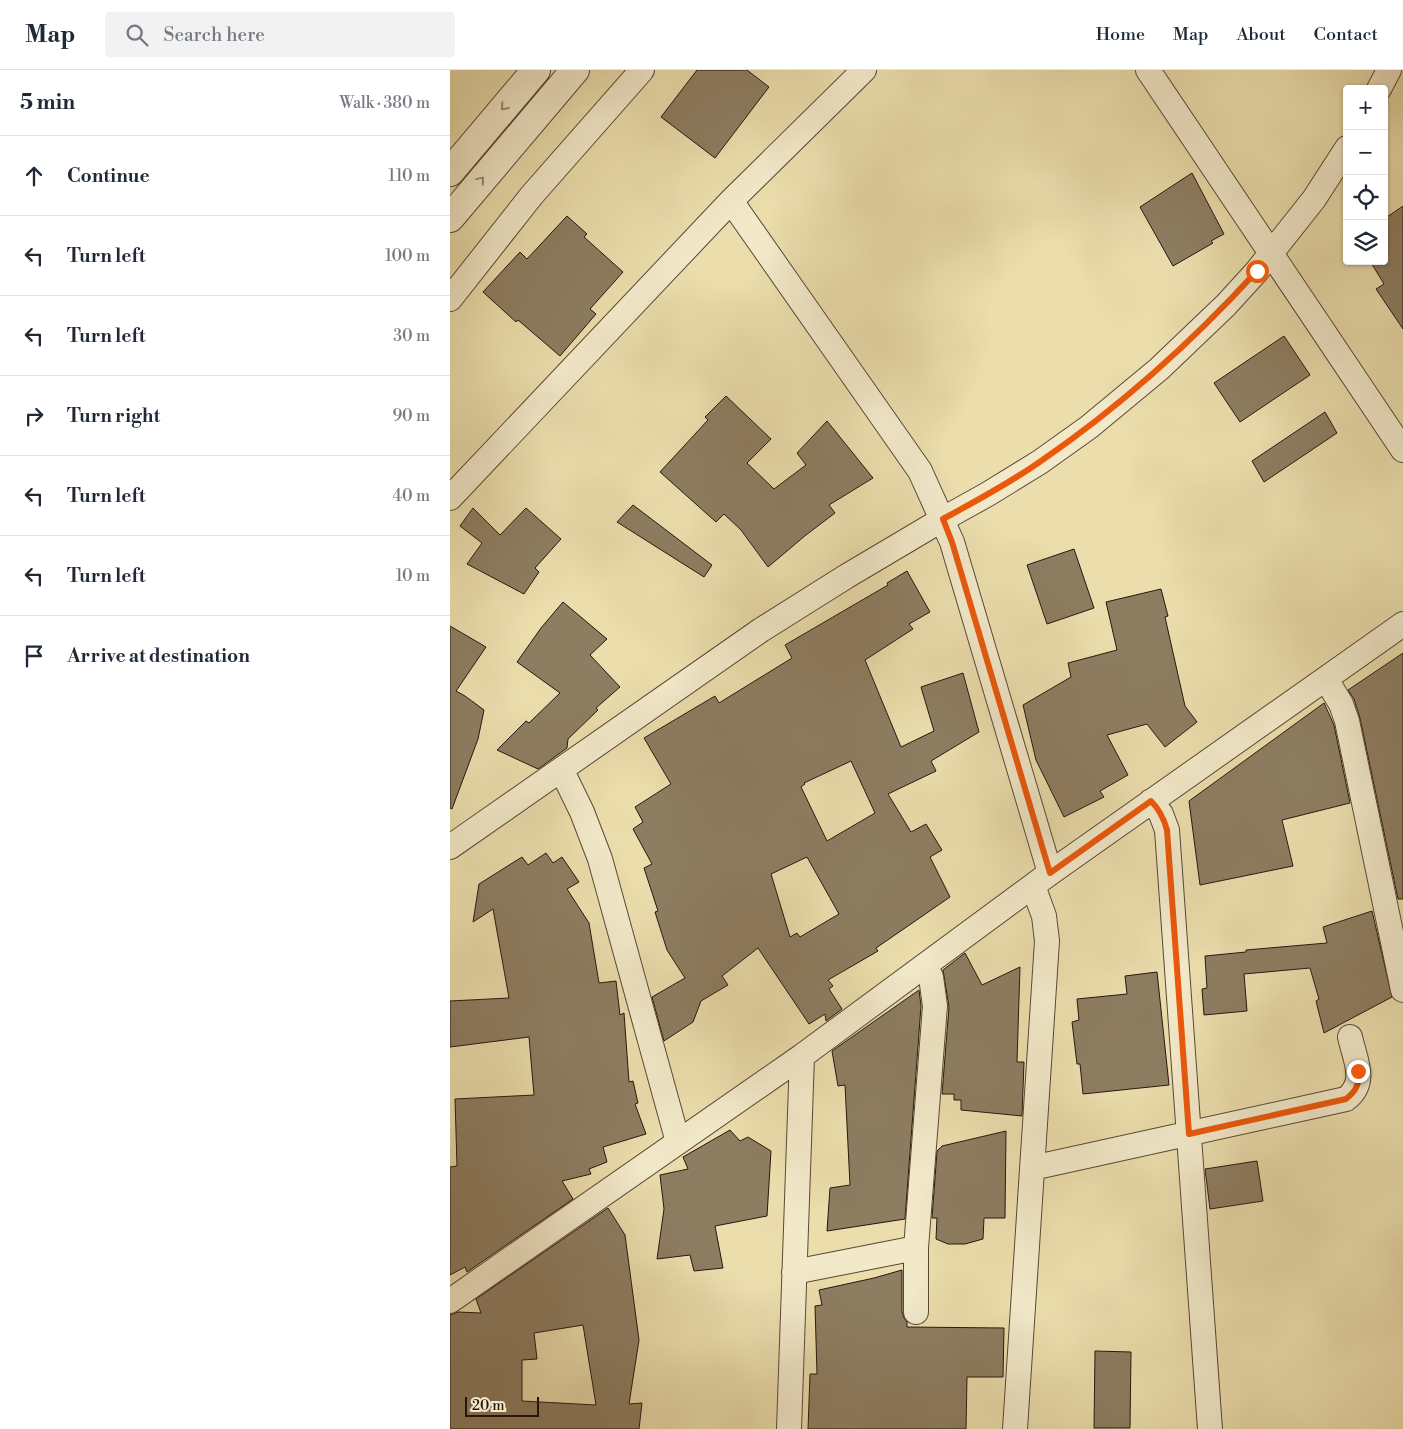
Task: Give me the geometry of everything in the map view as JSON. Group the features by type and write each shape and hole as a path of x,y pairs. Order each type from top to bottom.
{"street":[{"path":"450,172 536,70"},
{"path":"450,218 575,70"},
{"path":"450,299 532,195 642,70"},
{"path":"450,498 732,201 864,70"},
{"path":"1148,70 1403,450"},
{"path":"1381,85 1389,70"},
{"path":"450,848 761,630 847,576 1040,462 1089,427 1160,369 1226,305 1271,254 1314,199 1343,154"},
{"path":"732,201 920,471 943,519 952,542 1042,879 1047,941 1015,1429"},
{"path":"450,1301 802,1056 1042,879 1326,678 1400,634"},
{"path":"1326,678 1341,704 1347,720 1403,990"},
{"path":"562,771 582,812 600,859 678,1142"},
{"path":"1151,801 1161,814 1167,830 1210,1429"},
{"path":"916,1312 916,1248 935,1006 931,977 925,966"},
{"path":"1032,1168 1346,1099 1357,1087 1359,1079 1350,1037"},
{"path":"789,1429 802,1056"},
{"path":"794,1272 916,1248"}],"building":[{"path":"697,70 747,70 769,87 715,158 661,117"},
{"path":"1192,173 1224,234 1211,241 1213,243 1173,266 1140,207"},
{"path":"1403,206 1403,329 1376,289 1384,284 1372,265 1388,265 1388,216"},
{"path":"567,216 587,234 584,237 623,272 590,309 596,314 560,356 518,320 516,322 483,292 520,252 527,259"},
{"path":"1284,336 1310,375 1240,422 1214,383"},
{"path":"726,396 771,439 747,463 774,489 806,465 797,453 827,421 873,478 829,505 835,513 768,567 741,530 724,514 716,522 660,472 708,420 705,417"},
{"path":"1325,412 1337,433 1264,482 1252,461"},
{"path":"633,505 712,565 704,577 617,522"},
{"path":"473,508 500,535 526,508 561,539 535,568 539,572 524,594 467,564 482,543 460,526"},
{"path":"1074,549 1094,608 1047,624 1027,565"},
{"path":"907,571 930,612 909,624 913,629 865,660 901,747 934,731 921,687 963,673 979,732 931,761 936,771 888,794 911,832 926,824 942,850 930,857 950,897 876,948 878,951 828,980 833,986 829,989 842,1009 826,1021 825,1014 809,1024 758,948 722,976 728,985 701,1001 693,1022 664,1041 652,997 685,978 667,950 655,912 658,911 644,868 652,864 633,829 643,822 635,807 671,784 644,738 715,696 719,703 792,658 785,645 888,585 887,583","holes":["851,761 875,813 827,841 801,787 804,783","807,857 839,914 800,937 797,933 790,937 771,874"]},
{"path":"1161,589 1168,616 1165,617 1185,706 1197,722 1165,747 1147,724 1107,735 1128,775 1100,791 1104,797 1064,817 1036,760 1023,705 1071,677 1068,663 1117,650 1106,602"},
{"path":"563,602 607,639 590,655 620,687 596,708 598,710 568,739 567,748 538,769 497,750 526,721 529,723 560,693 517,662 541,628"},
{"path":"450,626 486,647 456,691 484,710 478,739 452,809 450,808"},
{"path":"1403,653 1403,899 1398,899 1360,718 1354,699 1348,690"},
{"path":"1324,703 1334,725 1350,803 1282,820 1293,866 1200,885 1189,801"},
{"path":"546,853 553,863 562,857 579,882 567,889 589,923 599,983 616,981 620,1015 624,1013 629,1082 633,1081 638,1103 635,1104 646,1134 603,1147 607,1162 589,1169 591,1174 562,1181 573,1199 467,1272 465,1267 450,1275 450,1167 457,1166 455,1099 534,1095 529,1037 450,1047 450,1001 509,998 493,909 473,922 479,884 522,857 528,865"},
{"path":"1372,911 1392,997 1324,1033 1316,1001 1319,999 1310,968 1244,974 1247,1011 1204,1015 1202,989 1207,988 1205,956 1246,952 1246,950 1327,943 1323,927"},
{"path":"965,953 982,985 1020,967 1017,1062 1024,1062 1022,1116 961,1110 961,1100 954,1100 954,1094 942,1094 949,1007 943,970"},
{"path":"1157,972 1169,1085 1083,1094 1080,1064 1077,1064 1072,1022 1079,1020 1077,999 1127,994 1125,976"},
{"path":"919,990 921,1006 905,1219 827,1231 830,1188 850,1185 845,1085 838,1086 832,1051"},
{"path":"730,1130 740,1141 748,1137 771,1151 767,1216 715,1226 723,1268 694,1271 690,1255 657,1259 664,1209 660,1175 688,1169 683,1157"},
{"path":"1006,1131 1005,1218 984,1218 983,1239 965,1244 948,1244 936,1239 937,1218 932,1218 937,1151 942,1146"},
{"path":"1257,1161 1263,1201 1210,1209 1205,1169"},
{"path":"608,1208 625,1235 639,1340 629,1404 642,1403 639,1429 450,1429 450,1315 458,1312 481,1313 476,1299","holes":["583,1325 596,1405 522,1401 522,1360 537,1359 534,1333"]},
{"path":"902,1270 902,1312 907,1322 907,1327 1004,1328 1003,1377 967,1377 966,1429 808,1429 810,1374 817,1374 815,1306 822,1305 819,1290"},
{"path":"1095,1351 1131,1352 1130,1428 1094,1428"}],"route":[{"path":"1257,271 1226,305 1160,369 1089,427 1040,462 943,519 952,542 1050,873 1151,801 1157,807 1165,822 1189,1134 1346,1099 1357,1087 1358,1071"}]}
